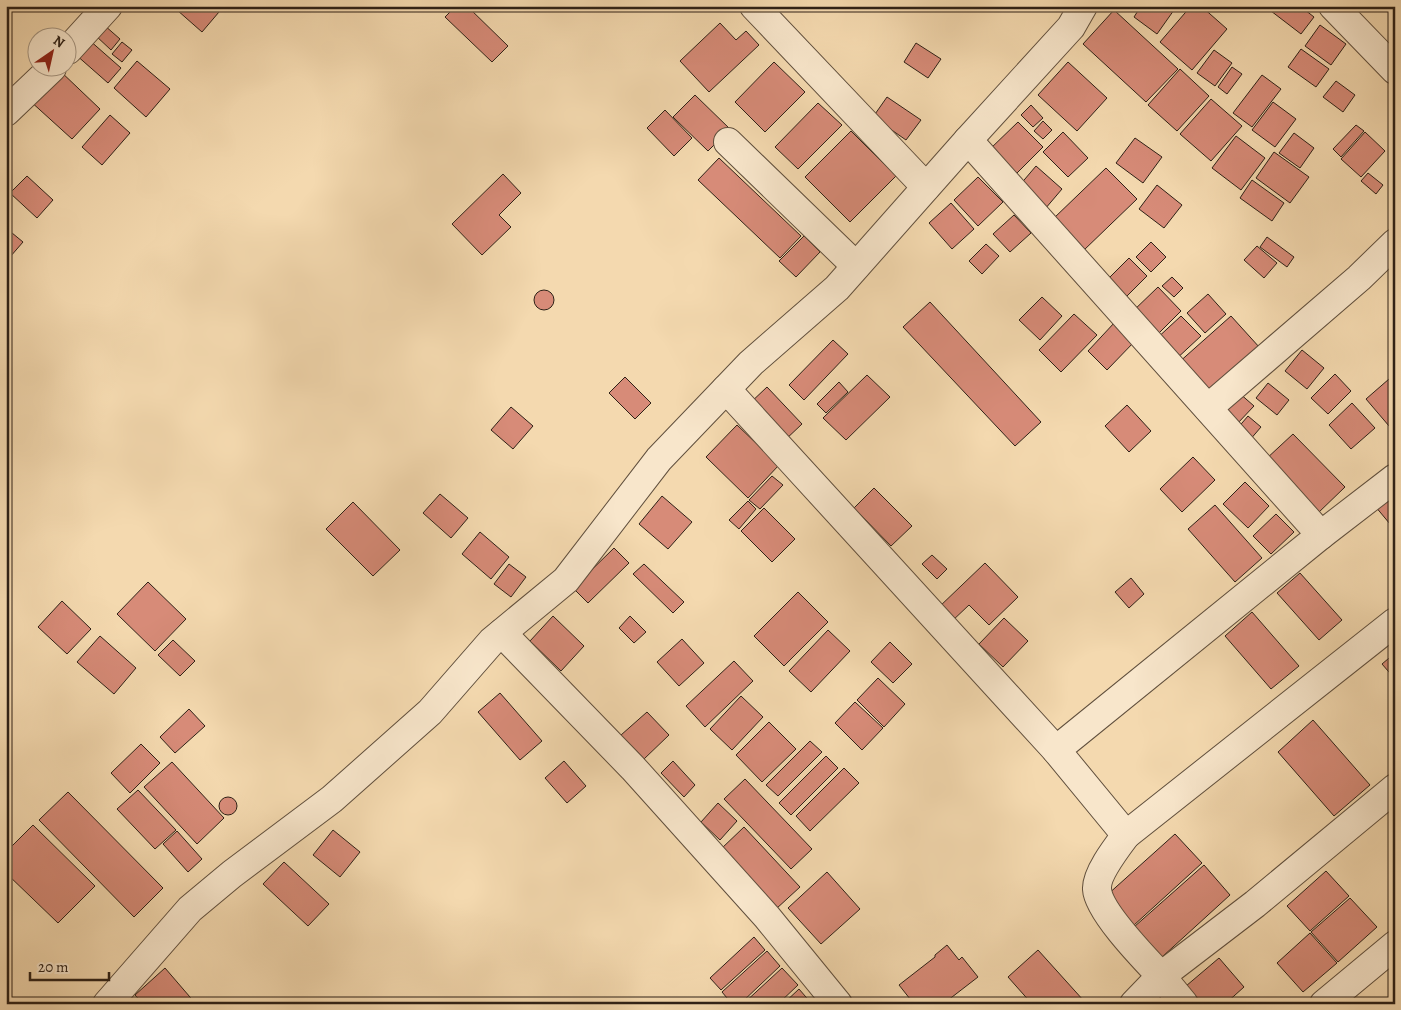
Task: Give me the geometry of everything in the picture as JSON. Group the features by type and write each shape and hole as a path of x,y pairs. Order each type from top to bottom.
{"street":[{"path":"78,39 108,6"},
{"path":"754,6 926,187"},
{"path":"107,1004 190,909 232,874 332,799 430,712 492,641 566,580 659,459 751,363 837,288 1071,27 1083,6"},
{"path":"1332,6 1395,70"},
{"path":"6,112 42,78"},
{"path":"968,140 1321,536"},
{"path":"728,142 856,266"},
{"path":"1208,408 1358,278 1395,243"},
{"path":"726,389 1056,750 1126,835"},
{"path":"1056,750 1395,478"},
{"path":"1184,1004 1132,944 1104,908 1096,888 1103,868 1126,835 1395,622"},
{"path":"502,633 633,768 767,918 838,1004"},
{"path":"1134,1004 1161,976 1255,904 1395,788"},
{"path":"1324,1004 1395,945"}],"building":[{"path":"180,6 212,6 219,12 202,32 177,10"},
{"path":"456,6 467,6 508,46 492,62 445,17"},
{"path":"1141,6 1170,6 1174,10 1157,34 1134,17"},
{"path":"1191,6 1201,6 1227,29 1192,70 1160,42"},
{"path":"1275,6 1300,6 1314,17 1301,34 1271,11"},
{"path":"1114,10 1178,69 1146,102 1083,44"},
{"path":"720,23 736,40 746,31 759,45 709,92 680,61"},
{"path":"104,25 120,39 111,50 95,35"},
{"path":"1320,25 1346,44 1331,65 1305,46"},
{"path":"88,39 121,68 108,83 78,57 78,51"},
{"path":"122,42 132,50 122,62 112,54"},
{"path":"916,43 941,59 928,78 904,62"},
{"path":"1301,49 1329,69 1316,87 1288,67"},
{"path":"1214,50 1232,63 1215,86 1197,73"},
{"path":"137,61 170,89 146,117 114,88"},
{"path":"774,62 805,92 765,132 735,102"},
{"path":"1068,62 1107,98 1077,131 1038,95"},
{"path":"1232,67 1242,74 1227,94 1218,87"},
{"path":"1180,69 1209,96 1177,131 1148,105"},
{"path":"1262,75 1281,89 1252,127 1233,113"},
{"path":"50,78 67,78 100,109 72,139 29,100"},
{"path":"1336,81 1355,95 1343,112 1323,97"},
{"path":"695,95 730,129 708,151 673,117"},
{"path":"887,97 921,120 906,140 873,117"},
{"path":"1211,99 1242,126 1211,161 1180,134"},
{"path":"1273,102 1296,119 1275,147 1252,130"},
{"path":"818,103 842,125 798,169 775,147"},
{"path":"1031,105 1043,118 1033,127 1021,115"},
{"path":"665,110 692,138 674,156 647,128"},
{"path":"110,115 130,133 102,165 82,147"},
{"path":"1043,121 1052,130 1043,139 1034,131"},
{"path":"1018,122 1043,147 1014,176 989,150"},
{"path":"1356,125 1364,131 1341,157 1333,149"},
{"path":"851,131 896,176 850,222 805,177"},
{"path":"1063,132 1088,158 1068,177 1043,152"},
{"path":"1365,132 1385,151 1361,177 1341,159"},
{"path":"1294,133 1314,148 1300,168 1279,153"},
{"path":"1236,136 1265,158 1241,190 1212,168"},
{"path":"1135,138 1162,157 1143,183 1116,163"},
{"path":"1274,152 1309,177 1290,203 1256,178"},
{"path":"719,158 801,236 780,258 698,180"},
{"path":"1036,166 1062,189 1045,209 1019,186"},
{"path":"1106,168 1137,199 1083,251 1053,219"},
{"path":"1368,173 1383,185 1376,194 1361,181"},
{"path":"503,174 521,193 499,215 511,227 482,255 452,224"},
{"path":"27,176 53,200 37,218 10,193"},
{"path":"978,177 1003,202 978,226 954,200"},
{"path":"1252,180 1284,203 1272,221 1240,198"},
{"path":"1157,185 1182,205 1164,228 1139,209"},
{"path":"951,203 974,229 952,249 929,223"},
{"path":"1014,215 1031,233 1010,252 993,234"},
{"path":"6,228 23,242 10,257 6,254"},
{"path":"804,236 820,252 796,277 779,261"},
{"path":"1267,237 1294,257 1287,267 1260,247"},
{"path":"1151,242 1166,257 1151,272 1136,257"},
{"path":"986,244 999,256 982,274 969,261"},
{"path":"1257,246 1277,263 1264,278 1244,260"},
{"path":"1129,258 1147,276 1125,298 1107,280"},
{"path":"1172,277 1183,288 1174,297 1162,286"},
{"path":"1158,287 1181,311 1155,337 1131,313"},
{"path":"544,290 551,293 554,300 551,307 544,310 537,307 534,300 537,293"},
{"path":"1208,294 1226,314 1205,333 1187,313"},
{"path":"1042,297 1062,316 1040,340 1019,320"},
{"path":"930,302 1041,422 1015,446 903,327"},
{"path":"1074,314 1097,335 1061,372 1039,350"},
{"path":"1181,316 1201,336 1174,361 1154,341"},
{"path":"1231,316 1260,348 1205,396 1177,364"},
{"path":"1115,322 1135,341 1107,370 1088,351"},
{"path":"833,340 848,354 804,400 789,385"},
{"path":"1302,350 1324,368 1307,389 1285,371"},
{"path":"1335,374 1351,391 1328,414 1311,398"},
{"path":"867,375 890,397 846,440 823,418"},
{"path":"625,377 651,403 635,419 609,393"},
{"path":"1389,379 1395,385 1395,433 1366,399"},
{"path":"839,382 848,392 826,413 817,404"},
{"path":"1268,383 1289,400 1277,415 1256,398"},
{"path":"767,387 802,424 784,441 748,405"},
{"path":"1238,392 1254,406 1237,424 1222,409"},
{"path":"1352,403 1375,428 1351,449 1329,425"},
{"path":"1127,405 1151,431 1129,452 1105,426"},
{"path":"511,407 533,426 513,449 491,430"},
{"path":"1248,416 1261,427 1249,441 1236,430"},
{"path":"737,425 779,465 748,498 706,457"},
{"path":"1293,434 1345,487 1317,514 1265,460"},
{"path":"1193,457 1215,480 1182,512 1160,489"},
{"path":"772,476 783,485 760,509 749,500"},
{"path":"1245,482 1269,506 1248,528 1223,504"},
{"path":"874,488 912,526 891,546 854,508"},
{"path":"1395,489 1395,530 1375,506"},
{"path":"440,494 468,518 451,538 423,513"},
{"path":"662,496 692,522 668,549 639,524"},
{"path":"748,501 756,509 739,529 729,520"},
{"path":"353,502 400,550 373,576 326,529"},
{"path":"1215,505 1262,558 1235,582 1188,529"},
{"path":"764,508 795,539 772,562 741,531"},
{"path":"1276,514 1294,532 1271,554 1253,536"},
{"path":"480,532 509,557 491,579 462,554"},
{"path":"614,548 629,563 588,603 573,588"},
{"path":"932,555 947,569 937,579 922,564"},
{"path":"985,563 1018,597 989,625 969,605 951,622 938,608"},
{"path":"509,564 526,577 511,597 494,584"},
{"path":"644,564 684,602 673,613 633,574"},
{"path":"1300,573 1342,620 1319,640 1277,593"},
{"path":"1131,578 1144,594 1129,608 1115,592"},
{"path":"148,582 186,619 155,651 117,614"},
{"path":"798,592 828,622 784,666 754,636"},
{"path":"62,601 91,629 67,654 38,627"},
{"path":"1252,612 1299,666 1271,689 1225,636"},
{"path":"553,616 584,646 561,671 530,641"},
{"path":"630,616 646,632 634,643 619,628"},
{"path":"1004,618 1028,641 1003,667 979,644"},
{"path":"828,630 850,651 811,692 789,671"},
{"path":"100,636 136,668 114,694 77,662"},
{"path":"682,639 704,663 679,686 657,662"},
{"path":"173,640 195,661 180,676 158,655"},
{"path":"890,642 912,664 893,683 871,662"},
{"path":"1395,653 1395,679 1382,664"},
{"path":"734,661 753,681 705,727 686,706"},
{"path":"878,678 905,704 884,727 857,700"},
{"path":"500,693 542,741 520,760 478,712"},
{"path":"741,696 763,717 732,750 710,729"},
{"path":"855,702 883,728 862,750 835,723"},
{"path":"189,709 205,726 175,753 160,737"},
{"path":"647,712 669,735 644,759 621,735"},
{"path":"1313,720 1370,785 1334,816 1278,752"},
{"path":"769,722 796,749 762,782 736,755"},
{"path":"810,741 822,752 778,796 766,785"},
{"path":"141,744 160,763 130,793 111,773"},
{"path":"826,756 838,768 791,815 779,803"},
{"path":"564,761 586,786 567,803 545,778"},
{"path":"673,761 695,785 684,797 661,773"},
{"path":"172,762 224,818 197,844 144,787"},
{"path":"844,768 859,783 810,831 796,816"},
{"path":"745,779 812,849 791,869 724,799"},
{"path":"138,790 176,830 155,849 117,809"},
{"path":"68,792 163,888 134,917 39,820"},
{"path":"228,797 234,800 237,806 234,812 228,815 222,812 219,806 222,800"},
{"path":"718,803 737,821 720,840 701,822"},
{"path":"33,825 95,886 58,923 6,873 6,852"},
{"path":"744,827 800,887 776,909 721,849"},
{"path":"333,830 360,852 340,877 313,855"},
{"path":"177,831 202,859 188,872 163,844"},
{"path":"1175,834 1202,863 1133,926 1106,896"},
{"path":"284,862 329,904 308,926 263,884"},
{"path":"1204,865 1230,895 1162,957 1134,927"},
{"path":"1326,871 1349,896 1310,931 1287,906"},
{"path":"827,872 860,909 821,944 788,908"},
{"path":"1350,898 1377,927 1338,962 1311,932"},
{"path":"1310,933 1337,963 1303,992 1277,963"},
{"path":"754,937 765,950 721,990 710,978"},
{"path":"947,945 959,960 962,957 978,977 943,1004 914,1004 899,985 935,957"},
{"path":"1038,950 1084,1001 1080,1004 1032,1004 1008,977"},
{"path":"767,951 780,966 740,1004 732,1004 722,992"},
{"path":"1219,958 1244,987 1225,1004 1202,1004 1186,986"},
{"path":"165,968 196,1004 143,1004 135,995"},
{"path":"782,968 798,985 778,1004 743,1004"},
{"path":"799,989 812,1004 783,1004"}]}
